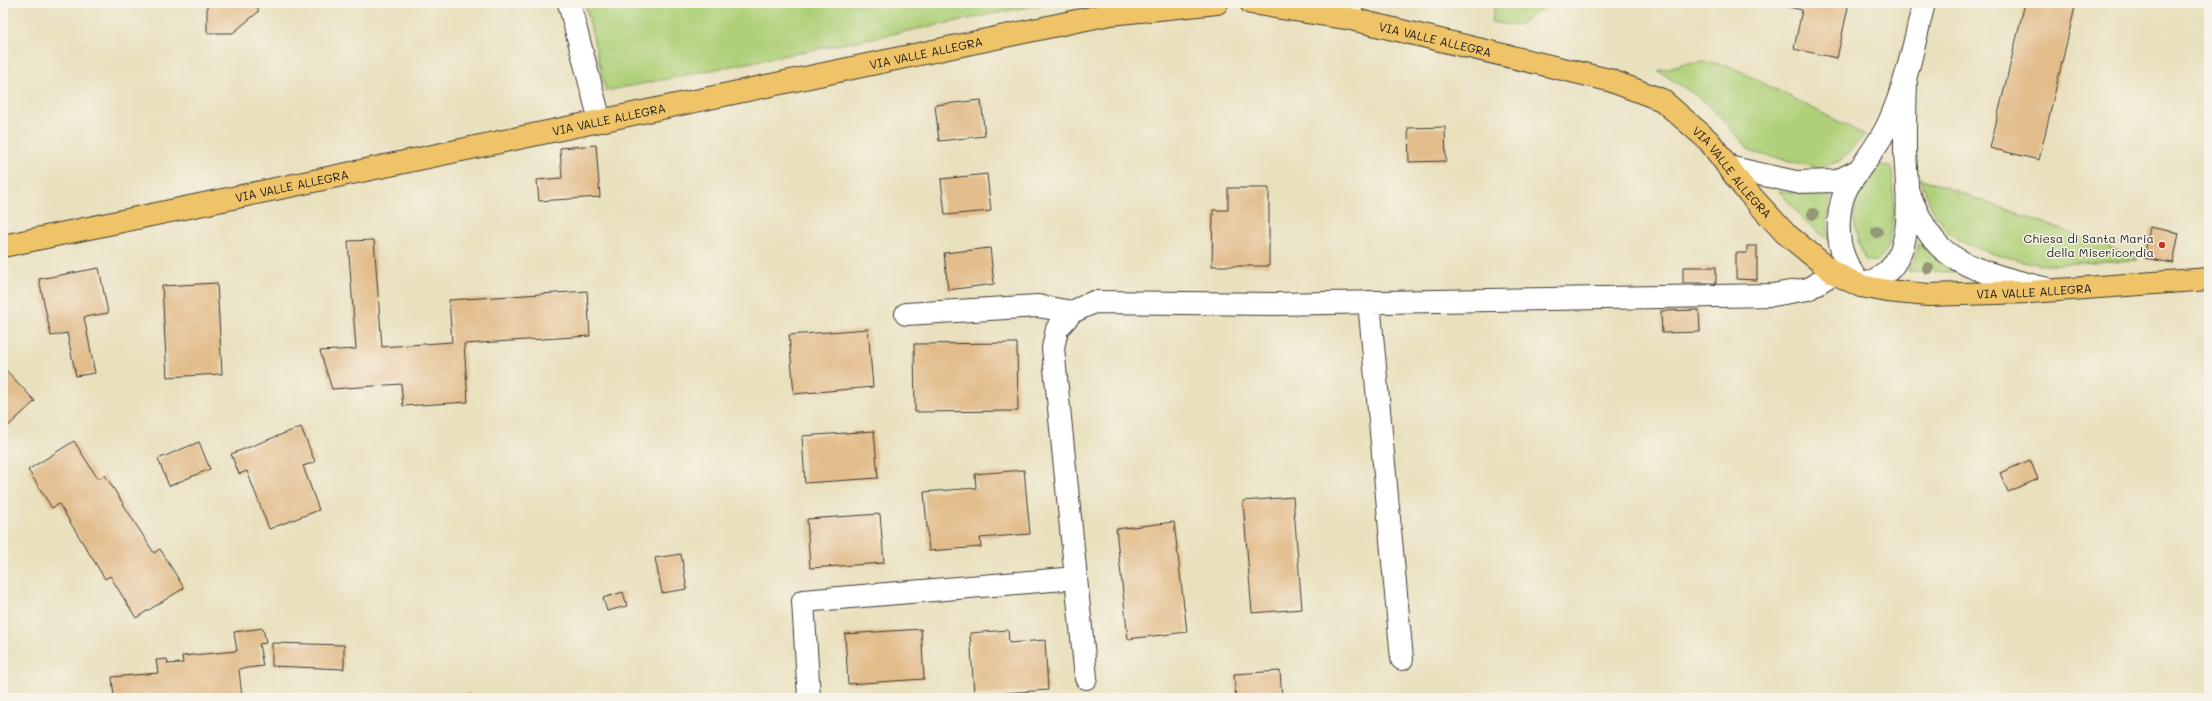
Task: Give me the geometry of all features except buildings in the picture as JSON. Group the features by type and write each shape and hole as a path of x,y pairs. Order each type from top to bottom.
{"main road":[{"name":"VIA VALLE ALLEGRA","path":"3,246 1110,14 1217,3"},
{"name":"VIA VALLE ALLEGRA","path":"1251,3 1351,11 1609,80 1662,100 1709,141 1728,167 1785,233 1834,273 1861,286 1887,291 1928,295 2052,291 2209,279"}],"street":[{"path":"569,3 600,121"},
{"path":"1906,83 1905,132 1907,190 1905,231 1899,252 1891,268 1880,278 1861,286 1843,256 1839,218 1842,202 1847,188 1877,146 1890,122 1906,83 1924,3"},
{"path":"1728,167 1796,182 1837,180 1859,170"},
{"path":"1907,190 1918,215 1934,241 1949,254 1976,268 2052,291"},
{"path":"1086,678 1053,348 1056,329 1072,312 1094,302 1274,304 1773,295 1808,289 1834,273"},
{"path":"1369,302 1402,659"},
{"path":"906,314 1038,306 1072,312"},
{"path":"809,698 803,601 1076,578"}],"green space":[{"path":"585,3 1043,3 1043,4 606,91"},
{"path":"1496,3 1552,3 1516,26 1491,22"},
{"path":"1706,62 1728,65 1865,135 1840,161 1820,168 1752,152 1703,100 1658,71 1685,63"},
{"path":"1878,164 1892,167 1894,214 1888,249 1878,261 1866,261 1856,233 1855,210 1862,189"},
{"path":"1920,178 2134,256 2137,260 2040,265 1993,254 1962,242 1949,233 1932,209"},
{"path":"1779,191 1831,195 1827,221 1830,241 1806,222"},
{"path":"1918,244 1960,272 1907,271 1916,257"}],"place":[{"name":"Chiesa di Santa Maria della Misericordia","path":"2162,245"}]}
